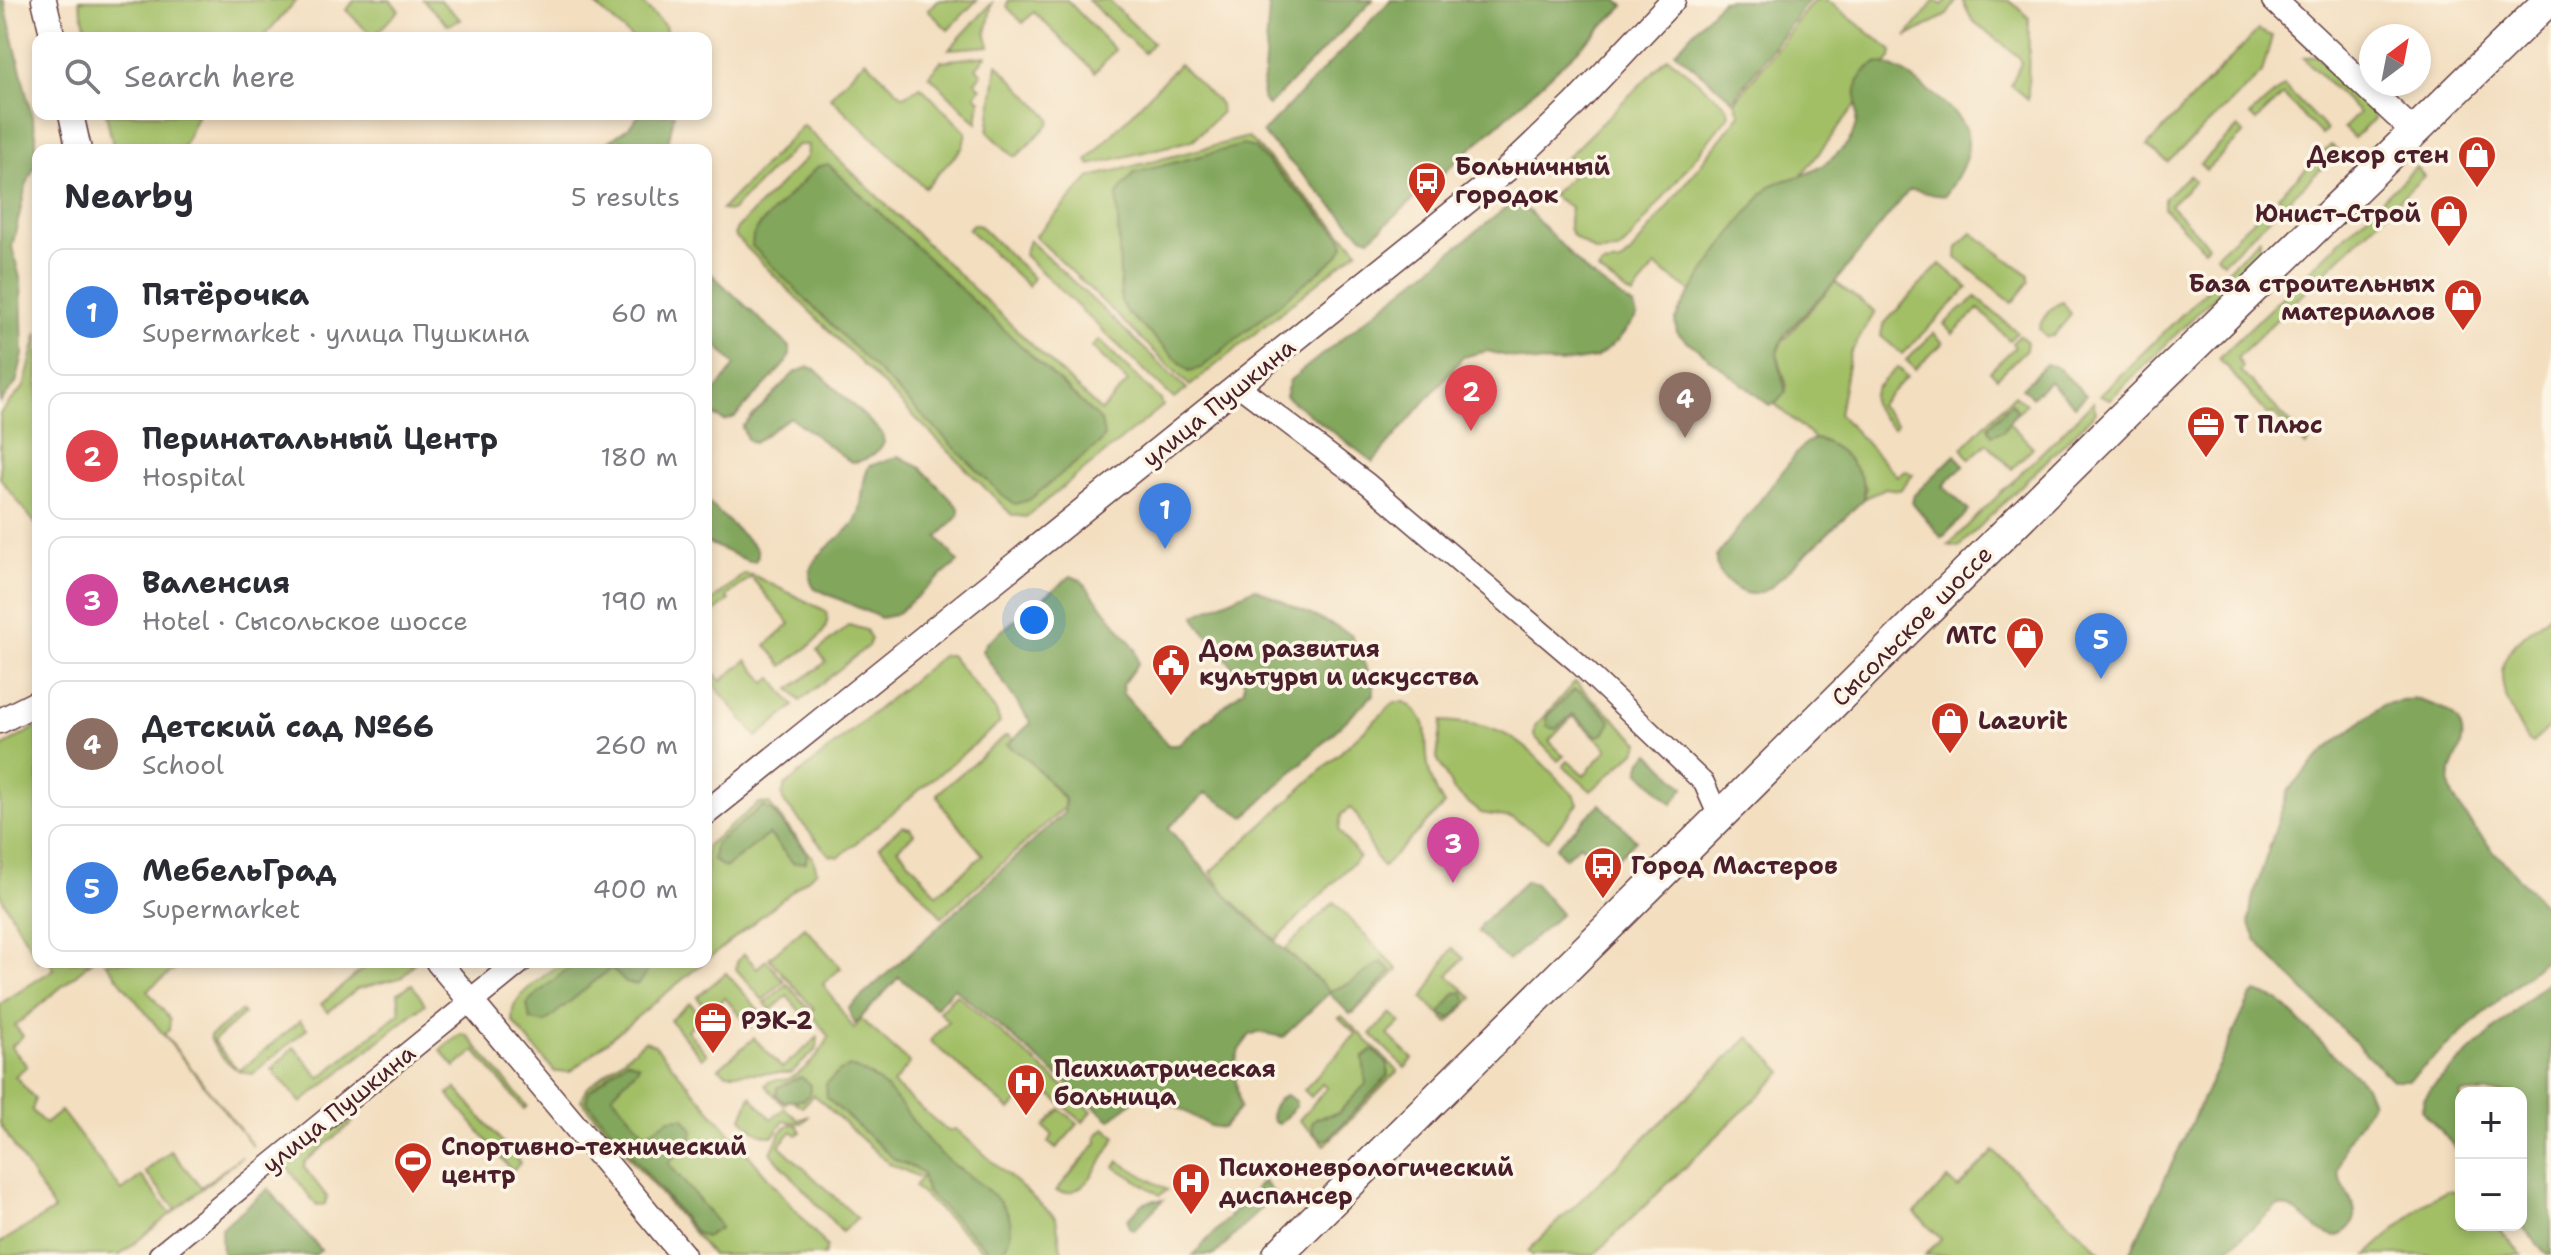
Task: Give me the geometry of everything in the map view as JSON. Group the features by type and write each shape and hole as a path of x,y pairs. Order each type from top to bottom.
{"main road":[{"name":"Сысольское шоссе","path":"1278,1255 2549,0"}],"street":[{"path":"44,0 52,32"},
{"name":"улица Пушкина","path":"712,808 1240,387 1524,154 1673,0"},
{"path":"2274,0 2413,131"},
{"path":"72,120 78,144"},
{"path":"1240,387 1368,484 1566,652 1704,783 1719,817"},
{"path":"0,721 32,705"},
{"path":"443,968 683,1255"},
{"name":"улица Пушкина","path":"159,1255 512,968"}],"green space":[{"path":"0,0 4,0 36,144 32,144 32,172 12,247 21,282 23,355 16,383 0,403"},
{"path":"79,0 297,0 268,32 87,32"},
{"path":"355,0 390,0 399,10 378,32 368,32 346,10"},
{"path":"423,0 440,0 461,20 448,25"},
{"path":"590,0 639,0 665,26 666,32 625,32"},
{"path":"937,0 977,0 948,30 928,10"},
{"path":"1008,0 1067,0 1115,50 1095,72 1034,12 1023,23 1007,7"},
{"path":"1088,0 1108,0 1153,43 1144,53"},
{"path":"1265,0 1373,0 1268,106 1262,99 1269,8"},
{"path":"1391,0 1617,0 1624,6 1501,122 1370,238 1361,235 1262,133"},
{"path":"1722,0 1809,0 1733,100 1675,52"},
{"path":"1814,0 1827,0 1892,51 1891,58 1684,331 1697,296 1655,266 1633,296 1598,271 1602,265 1621,263 1631,253 1740,114 1735,102"},
{"path":"1935,0 1942,5 1947,0 1957,0 1947,15 1906,37"},
{"path":"1962,0 2009,0 2029,18 2028,99 2011,85 2021,63 2019,57 1972,20"},
{"path":"992,3 986,35 989,46 949,49"},
{"path":"2258,30 2272,36 2262,73 2168,162 2147,146"},
{"path":"2315,55 2373,110 2374,119 2354,138 2344,128 2359,113 2303,58"},
{"path":"986,56 976,68 982,73 975,82 981,88 975,95 980,100 977,123 929,75 941,61"},
{"path":"1668,57 1727,106 1729,115 1627,243 1618,251 1596,252 1573,235 1569,225 1571,208 1552,195 1576,172 1564,160"},
{"path":"865,60 903,96 921,87 966,132 963,147 925,188 830,97"},
{"path":"1877,63 1891,66 1908,76 1954,112 1967,135 1965,161 1946,195 1909,190 1835,282 1785,334 1777,353 1786,392 1775,404 1769,405 1677,333 1675,320 1720,250 1762,195 1775,184 1817,169 1845,146 1853,135 1856,123 1859,79"},
{"path":"997,64 1050,118 1049,124 1017,156 1013,156 988,132"},
{"path":"1179,64 1219,103 1222,112 1193,140 1091,165 1087,161"},
{"path":"2284,86 2327,130 2322,135 2283,95 2256,121 2250,115"},
{"path":"107,120 195,120 185,144 113,144"},
{"path":"635,120 673,120 668,144 605,144"},
{"path":"803,125 1101,411 1128,382 1092,347 1099,340 1161,400 1163,406 1026,517 1012,515 734,235 737,228 807,157 808,145 797,145 731,211 721,210"},
{"path":"2238,127 2244,133 2206,170 2200,164"},
{"path":"1248,137 1358,250 1190,386 1035,236 1091,177"},
{"path":"1243,145 1254,148 1341,236 1344,245 1339,255 1201,368 1189,371 1128,313 1121,301 1117,194 1134,173"},
{"path":"2331,145 2339,152 2284,204 2278,196"},
{"path":"828,164 1101,421 1104,437 1099,444 1029,500 1015,504 1004,497 752,246 753,236 760,225 817,167"},
{"path":"2416,167 2424,176 2237,358 2243,367 2240,371 2309,442 2306,446 2274,413 2268,415 2219,358"},
{"path":"2189,175 2195,181 2170,205 2208,245 2204,249 2164,208 2164,198"},
{"path":"1517,199 1589,274 1634,307 1637,316 1618,340 1596,358 1562,363 1532,362 1487,351 1463,357 1373,462 1285,396 1290,380"},
{"path":"2270,204 2277,211 2223,262 2216,255"},
{"path":"973,224 980,226 1033,278 1028,286 968,229"},
{"path":"1972,233 2029,275 2029,282 2012,303 1957,258 1958,246"},
{"path":"2260,238 2260,252 2110,399 2100,395"},
{"path":"1029,240 1187,389 1174,399 1024,255"},
{"path":"1940,264 1968,288 1902,354 1881,336 1883,325"},
{"path":"712,275 790,347 785,364 735,417 725,421 712,414 712,397 735,365 712,340"},
{"path":"1835,282 1875,312 1850,354 1839,414 1897,476 1905,470 1913,475 1900,490 1885,488 1864,499 1866,487 1826,441 1815,439 1775,404 1787,386 1777,353 1779,345"},
{"path":"1976,297 2017,332 2009,340 1979,309 1953,333 1944,324"},
{"path":"2063,302 2071,315 2053,336 2047,337 2039,329 2040,325 2052,309"},
{"path":"1934,333 1943,343 1915,369 1906,360"},
{"path":"2020,335 2027,342 2026,349 1997,378 1990,371 2015,347 2012,343"},
{"path":"32,356 32,519 0,478 0,413 24,387"},
{"path":"2046,364 2057,367 2086,395 2075,406 2049,381 2032,397 2022,388"},
{"path":"808,367 815,369 882,433 884,443 874,454 851,462 790,417 754,443 747,439 742,427 794,373"},
{"path":"1898,367 1907,377 1879,405 1897,424 1893,428 1876,410 1873,397 1880,384"},
{"path":"2014,395 2026,404 2008,422 2033,447 2012,469 1987,443 1970,459 1962,448"},
{"path":"2093,402 2096,412 1959,547 1948,545"},
{"path":"2011,403 2017,410 2003,431 1992,435 1988,427"},
{"path":"1815,439 1834,447 1857,470 1862,480 1864,499 1770,588 1753,594 1738,590 1718,569 1716,557 1805,443"},
{"path":"1955,455 1964,465 1943,486 1969,511 1942,538 1912,502 1914,495"},
{"path":"899,456 921,468 959,508 959,515 938,537 958,562 895,615 881,618 814,588 811,568 823,551 856,520 869,466"},
{"path":"712,506 757,549 755,561 748,561 712,545"},
{"path":"744,574 753,575 826,611 827,620 821,635 783,666 766,645 790,624 751,577 726,597 729,600 712,614 712,601"},
{"path":"1071,576 1081,580 1135,648 1138,663 1122,685 1123,694 1168,745 1178,745 1244,689 1244,681 1197,622 1195,615 1255,588 1351,634 1374,686 1374,694 1245,817 1206,793 1168,828 1238,908 1330,991 1350,983 1381,962 1392,971 1350,1014 1329,993 1283,1037 1258,1032 1250,1035 1239,1050 1234,1068 1240,1108 1223,1128 1210,1126 1153,1093 1144,1092 1110,1120 954,988 935,1008 899,977 855,1024 848,1009 1064,813 1065,799 1028,759 1007,745 1031,723 982,651 986,643"},
{"path":"2551,613 2551,726 2532,743 2527,740 2511,709 2502,674 2513,647"},
{"path":"849,625 866,630 871,639 868,646 800,701 790,689 826,662 818,651"},
{"path":"943,655 950,655 996,711 1000,723 839,857 829,855 784,802 785,786"},
{"path":"747,660 766,683 772,678 794,706 757,737 712,682 712,670 721,681"},
{"path":"1575,682 1640,743 1635,752 1591,791 1563,766 1568,761 1584,775 1608,749 1573,716 1549,741 1564,756 1558,761 1534,736 1535,726"},
{"path":"1574,690 1581,692 1608,717 1611,722 1604,734 1597,736 1573,714 1556,729 1547,727 1546,717"},
{"path":"2415,699 2444,709 2458,722 2462,731 2461,747 2450,779 2455,800 2478,833 2551,913 2551,954 2409,1080 2392,1080 2271,957 2256,939 2249,922 2252,900 2288,791 2324,751 2384,704"},
{"path":"1395,702 1405,702 1424,723 1430,775 1444,805 1383,867 1355,813 1350,808 1341,815 1339,831 1359,857 1276,940 1228,897 1211,872"},
{"path":"1442,721 1487,727 1518,742 1575,797 1578,804 1548,840 1512,818 1481,813 1454,791 1437,758"},
{"path":"32,729 32,950 0,895 0,748"},
{"path":"1005,736 1009,736 1064,800 1064,808 942,917 879,846 902,826 910,828 914,834 898,848 937,894 983,855 944,808 937,794"},
{"path":"1650,753 1684,787 1672,804 1639,771 1642,760"},
{"path":"759,803 769,804 813,858 817,871 712,956 712,841"},
{"path":"1600,804 1636,840 1606,869 1580,844 1565,858 1556,847"},
{"path":"763,806 773,812 807,853 806,862 793,863 769,834 725,868 713,860 715,844"},
{"path":"1526,881 1535,884 1561,914 1508,961 1478,932 1481,924"},
{"path":"1334,902 1398,970 1353,1013 1285,949"},
{"path":"805,927 841,968 823,984 854,1029 861,1019 910,1063 893,1084 947,1131 956,1129 1056,1218 1062,1255 988,1255 914,1187 921,1178 888,1163 814,1095 802,1107 791,1099 783,1105 765,1085 800,1072 829,1037 811,1013 814,1009 769,958"},
{"path":"1452,948 1464,958 1448,975 1473,998 1448,1023 1423,998"},
{"path":"744,954 757,968 766,960 784,981 763,1000 736,969 737,962"},
{"path":"84,968 15,1026 23,1036 11,1047 27,1066 15,1076 35,1099 32,1111 45,1124 61,1111 122,1191 141,1176 171,1214 120,1255 0,1255 0,1243 54,1210 0,1124 0,1004 54,969"},
{"path":"110,968 177,968 147,990 170,1019 169,1030 164,1034 253,1146"},
{"path":"364,968 410,968 403,977 357,989 328,1012 321,1004"},
{"path":"555,968 697,968 570,1072 555,1072 513,1022 515,1004 529,988"},
{"path":"569,968 611,968 544,1023 530,1019 527,1005"},
{"path":"611,968 645,968 647,973 638,985 626,983"},
{"path":"726,973 764,1016 750,1027 725,998 709,1011 697,997"},
{"path":"2551,981 2551,1255 2547,1255 2526,1231 2527,1087 2455,1087 2455,1147 2422,1110 2424,1099 2433,1086"},
{"path":"412,984 425,1004 301,1103 272,1069 294,1047 320,1078 400,1012 398,993"},
{"path":"787,984 809,1009 803,1015 787,996 771,1010 765,1003"},
{"path":"1463,992 1467,1002 1451,1019 1440,1014 1455,993"},
{"path":"2256,992 2278,1000 2365,1085 2372,1103 2346,1142 2338,1171 2353,1206 2354,1221 2338,1237 2322,1232 2294,1211 2277,1206 2221,1255 2129,1255 2251,996"},
{"path":"956,994 1092,1111 1083,1122 1035,1082 1010,1110 930,1041 948,1021 939,1012"},
{"path":"690,1003 702,1017 687,1030 707,1054 702,1058 670,1020"},
{"path":"241,1011 244,1014 213,1041 238,1070 223,1058 210,1036"},
{"path":"1391,1013 1401,1022 1388,1035 1413,1059 1405,1068 1371,1034"},
{"path":"1342,1016 1398,1071 1325,1145 1299,1120 1327,1088 1322,1084 1311,1097 1304,1090 1356,1034 1339,1018"},
{"path":"300,1021 307,1029 253,1074 239,1071"},
{"path":"461,1034 467,1035 527,1106 524,1109 475,1051 455,1067 440,1050"},
{"path":"818,1037 817,1049 791,1073 726,1073 719,1068 754,1038 782,1068"},
{"path":"1749,1037 1783,1072 1594,1255 1532,1255 1528,1251"},
{"path":"645,1041 655,1045 827,1247 824,1255 712,1255 581,1100 586,1089"},
{"path":"1373,1050 1388,1064 1388,1076 1329,1138 1322,1140 1313,1132 1312,1123 1316,1118 1338,1113 1366,1084 1363,1058"},
{"path":"627,1060 639,1065 612,1095 645,1134 670,1119 684,1118 693,1130 692,1138 668,1163 718,1223 720,1228 705,1237 696,1233 586,1100 589,1091"},
{"path":"850,1067 879,1082 931,1145 999,1201 1011,1226 1006,1244 999,1254 993,1254 926,1192 922,1172 894,1159 827,1098 826,1084 840,1071"},
{"path":"801,1077 810,1084 810,1094 803,1100 782,1101 776,1094 778,1087"},
{"path":"456,1088 520,1163 512,1171 448,1094"},
{"path":"1287,1095 1296,1102 1296,1106 1279,1124 1272,1118 1272,1110 1276,1102"},
{"path":"751,1096 771,1119 785,1108 798,1120 809,1116 802,1123 784,1121 773,1136 764,1135 742,1118"},
{"path":"1060,1109 1078,1124 1056,1149 1048,1142 1053,1135 1044,1127"},
{"path":"344,1114 353,1122 305,1162 304,1167 327,1197 325,1204 317,1206 286,1161"},
{"path":"790,1124 797,1125 801,1132 797,1135 792,1131 779,1145 857,1218 842,1232 771,1153 780,1133"},
{"path":"1105,1128 1116,1137 1092,1176 1076,1190 1056,1191 1097,1143 1096,1136"},
{"path":"171,1151 201,1187 242,1156 173,1212 176,1209 145,1172"},
{"path":"1994,1151 2104,1255 1925,1255 1941,1239 1915,1213 1948,1179 1958,1188"},
{"path":"1119,1161 1167,1190 1160,1195 1115,1167"},
{"path":"1263,1181 1275,1194 1215,1255 1193,1255"},
{"path":"268,1189 321,1250 315,1255 222,1255 221,1228"},
{"path":"2448,1190 2455,1191 2455,1231 2500,1231 2522,1255 2367,1255 2424,1203"},
{"path":"1163,1200 1134,1230 1129,1227 1128,1219 1142,1204"}],"place":[{"name":"Декор стен","path":"2477,189"},
{"name":"Больничный городок","path":"1427,215"},
{"name":"Юнист-Строй","path":"2449,248"},
{"name":"База строительных материалов","path":"2463,332"},
{"name":"Перинатальный Центр","path":"1471,431"},
{"name":"Детский сад №66","path":"1685,438"},
{"name":"Т Плюс","path":"2206,459"},
{"name":"Пятёрочка","path":"1165,549"},
{"name":"МТС","path":"2025,670"},
{"name":"МебельГрад","path":"2101,679"},
{"name":"Дом развития культуры и искусства","path":"1171,697"},
{"name":"Lazurit","path":"1950,755"},
{"name":"Валенсия","path":"1453,883"},
{"name":"Город Мастеров","path":"1603,900"},
{"name":"РЭК-2","path":"713,1055"},
{"name":"Психиатрическая больница","path":"1026,1117"},
{"name":"Спортивно-технический центр","path":"413,1195"},
{"name":"Психоневрологический диспансер","path":"1191,1216"}]}
